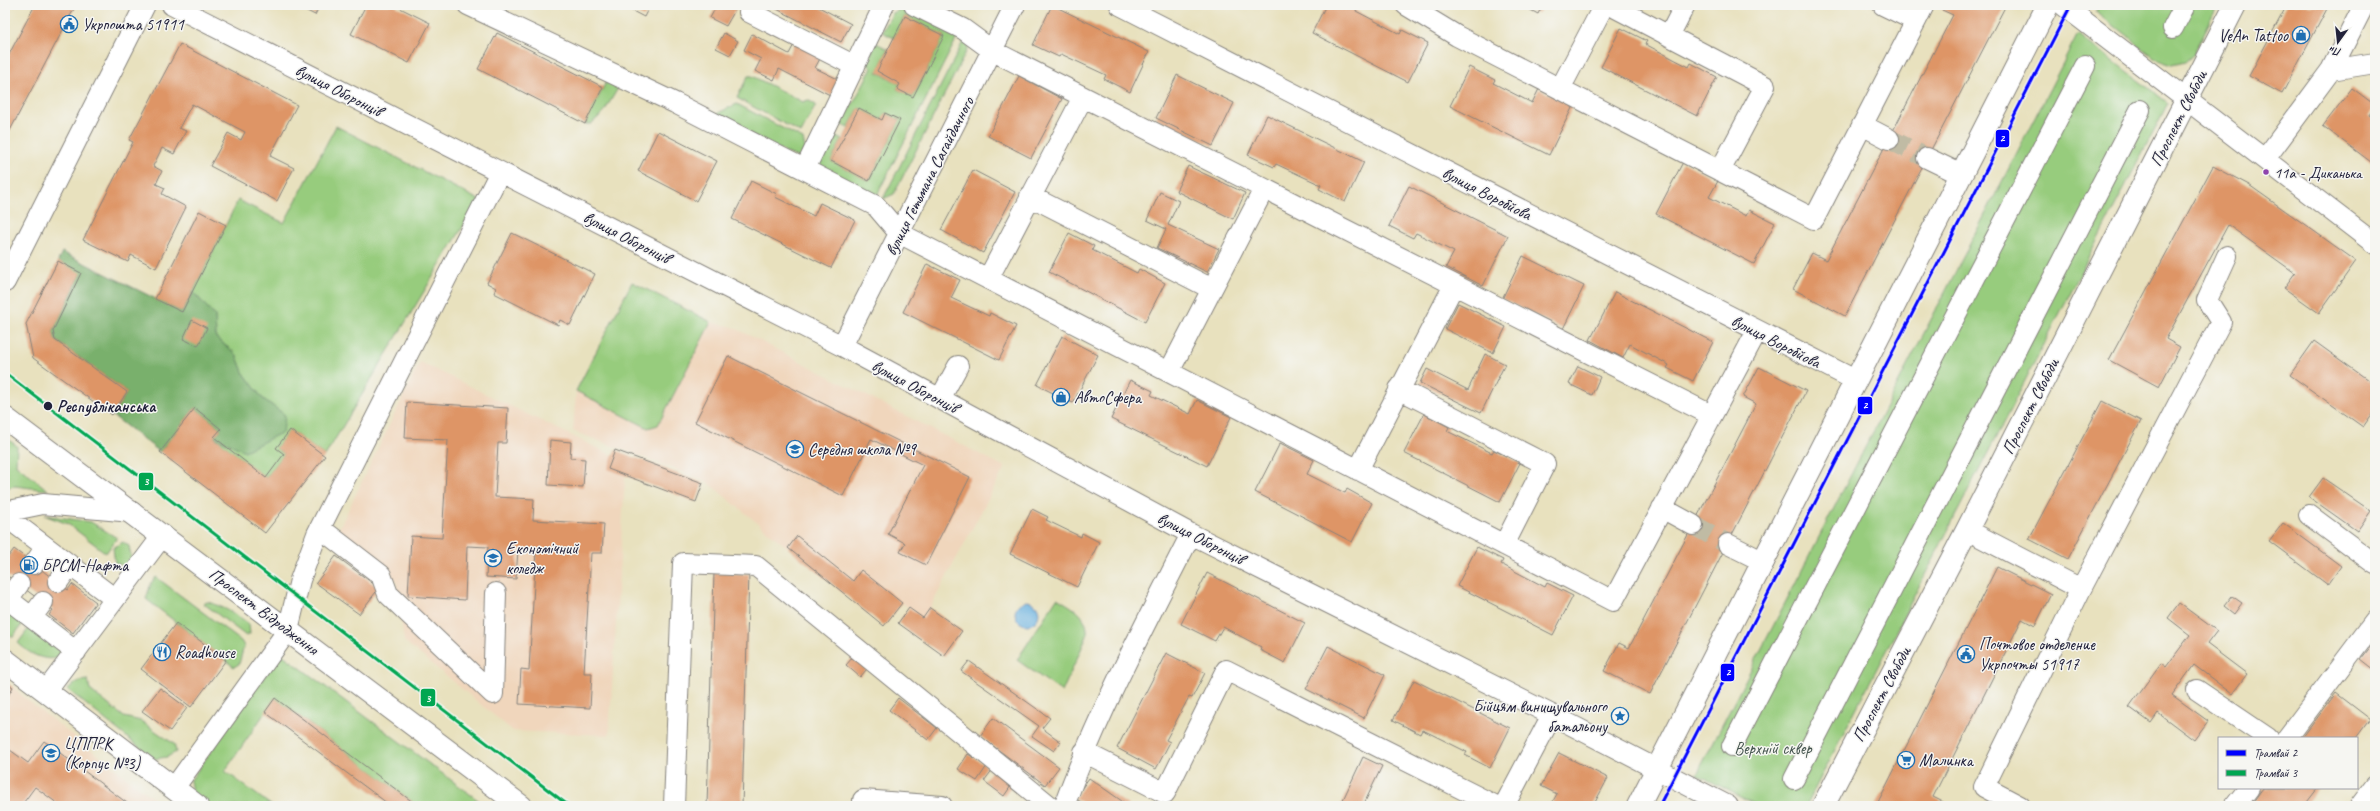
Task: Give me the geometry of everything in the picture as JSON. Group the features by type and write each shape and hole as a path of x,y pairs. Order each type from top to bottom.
{"main road":[{"path":"1638,806 1764,562 1960,174 2048,5"},
{"name":"Проспект Свободи","path":"1823,806 1967,530 2235,5"},
{"name":"Проспект Відродження","path":"5,418 163,535 521,806"},
{"path":"5,660 197,806"}],"street":[{"path":"5,282 145,5"},
{"name":"вулиця Оборонців","path":"172,5 842,346 1191,534 1552,715 1728,806"},
{"path":"468,5 675,103 805,169 876,206 899,233 1613,601 1756,331"},
{"path":"805,169 884,5"},
{"path":"914,5 963,29 993,51 1711,415"},
{"name":"вулиця Гетьмана Сагайдачного","path":"842,346 1015,5"},
{"name":"вулиця Воробйова","path":"1120,5 1756,331 1855,380"},
{"path":"1406,5 1457,36 1814,219 1920,13 1883,5"},
{"path":"1560,89 1604,5"},
{"path":"1610,5 1765,86 1720,171"},
{"path":"1669,36 1685,5"},
{"path":"2063,5 2188,99 2375,244"},
{"path":"2173,28 2185,5"},
{"path":"2265,159 2332,70 2364,5"},
{"path":"749,12 855,66"},
{"path":"2332,70 2375,64"},
{"path":"1732,746 2085,66"},
{"path":"988,279 1083,97"},
{"path":"1794,779 2140,110"},
{"path":"1862,125 1889,139"},
{"path":"1927,158 1960,174"},
{"path":"174,788 288,630 300,580 320,528 500,172"},
{"path":"1169,372 1264,189"},
{"path":"1030,196 1212,289"},
{"path":"2020,806 1984,787 2080,589 2221,322 2207,300 2227,256"},
{"path":"1358,470 1454,285"},
{"path":"940,399 958,366"},
{"path":"1399,389 1545,464 1504,545"},
{"path":"115,599 5,515 9,511 43,504 132,512"},
{"path":"1662,508 1693,525"},
{"path":"2309,515 2375,564"},
{"path":"320,528 381,575 388,594 493,694 496,593"},
{"path":"1967,530 2080,589"},
{"path":"1064,806 1084,752 1152,608 1191,534"},
{"path":"46,691 163,535"},
{"path":"1728,544 1764,562"},
{"path":"34,564 46,547"},
{"path":"674,806 682,563 756,566 1050,806"},
{"path":"58,582 70,565"},
{"path":"11,594 37,610 76,652"},
{"path":"2288,737 2375,621"},
{"path":"1084,752 1165,793 1226,670 1496,806"},
{"path":"2197,690 2267,737"},
{"path":"1504,806 1552,715"},
{"path":"2360,806 2375,786"},
{"path":"2235,806 2248,789"},
{"path":"863,806 863,800 942,806"}],"shaded area":[{"name":"Середня школа №9","path":"632,282 711,322 733,327 1005,467 930,608 923,618 902,603 884,626 706,481 573,431 576,391"},
{"name":"Економічний коледж","path":"420,362 626,462 609,735 513,731 404,641 396,580 336,535"},
{"name":"ЦППРК (Корпус №3)","path":"13,687 26,699 163,806 5,806 5,701"}],"green space":[{"path":"2098,5 2218,5 2194,54 2185,62 2172,65 2158,60 2095,11"},
{"path":"905,7 959,34 876,197 820,166 818,162 830,134 842,140 831,161 869,181 900,120 885,113 882,120 859,108 848,128 836,122 846,101 853,104 872,67 866,64 876,43 888,49 877,72 900,84 897,89 913,97 944,36 905,16 894,38 882,32 893,13"},
{"name":"Верхній сквер","path":"2078,34 2168,103 1806,806 1758,806 1697,774"},
{"path":"965,38 968,48 894,194 883,199"},
{"path":"609,76 621,83 604,112 591,124 585,124"},
{"path":"748,76 752,76 803,102 808,100 816,105 801,133 737,98"},
{"path":"737,104 803,139 805,149 800,159 716,119 718,113"},
{"path":"336,126 479,200 325,456 290,430 276,448 284,454 266,478 214,437 285,415 262,398 243,372 236,354 216,338 215,316 193,292 238,200 284,223"},
{"path":"62,252 182,312 193,292 215,316 216,338 236,354 243,372 262,398 285,415 283,432 245,451 214,437 221,429 195,408 160,452 112,415 127,392 55,340 53,331 81,274 58,261"},
{"path":"632,282 711,322 658,425 648,428 576,391"},
{"path":"5,437 17,446 16,465 48,490 15,486 5,488"},
{"path":"44,515 91,522 117,538 106,553 68,524"},
{"path":"123,542 129,546 131,558 125,566 115,563 113,548"},
{"path":"156,577 241,641 244,646 239,664 234,667 146,599 151,583"},
{"path":"1057,598 1069,605 1083,617 1087,629 1087,636 1062,692 1017,660"},
{"path":"208,602 230,611 249,624 250,634 246,636 203,603"},
{"path":"5,610 23,623 13,637 5,631"},
{"path":"29,628 63,652 62,657 49,659 44,658 33,654 18,643"},
{"path":"283,655 486,806 418,806 275,698 225,771 272,806 204,806 192,792 190,781 279,656"},
{"path":"88,680 90,690 124,717 141,721 174,744 176,752 167,757 154,759 67,689 79,681"}],"water":[{"path":"1027,601 1036,604 1039,613 1036,622 1027,625 1018,622 1015,613 1018,604"}],"building":[{"path":"35,5 76,5 5,140 5,62"},
{"path":"295,5 320,5 315,15"},
{"path":"366,5 394,5 430,23 409,63 351,34"},
{"path":"621,5 650,5 644,17"},
{"path":"717,5 738,5 726,26 710,18"},
{"path":"769,5 815,5 851,24 841,42"},
{"path":"1052,5 1149,52 1130,92 1104,79 1106,75 1061,54 1059,57 1033,45"},
{"path":"1326,5 1353,5 1357,7 1356,11 1400,34 1402,30 1428,43 1408,82 1312,33"},
{"path":"1521,5 1541,5 1542,6 1538,14"},
{"path":"1944,5 2006,5 1845,316 1793,289 1812,253 1826,260 1953,15 1942,10"},
{"path":"2287,5 2329,5 2282,94 2249,76"},
{"path":"905,16 944,36 913,97 897,89 900,84 877,71"},
{"path":"1621,28 1647,41 1645,44 1689,67 1691,63 1717,77 1697,116 1601,67"},
{"path":"497,33 603,87 585,124 478,69"},
{"path":"724,33 738,41 730,55 716,48"},
{"path":"752,34 789,54 797,39 823,53 815,68 840,80 832,96 779,69 774,80 755,71 761,59 744,50"},
{"path":"180,44 297,105 270,156 294,168 277,201 210,166 228,133 241,140 245,132 192,104 179,128 186,131 174,154 162,148 153,166 162,171 156,184 165,188 162,194 186,207 156,268 131,255 128,262 83,240 133,142 129,140"},
{"path":"1469,67 1495,80 1493,83 1532,103 1539,89 1573,106 1549,155 1450,106"},
{"path":"1177,75 1234,103 1213,146 1156,118"},
{"path":"1019,76 1062,99 1031,158 988,136"},
{"path":"2352,88 2375,105 2369,115 2375,120 2375,165 2323,126"},
{"path":"859,108 882,120 885,113 900,120 869,181 831,161"},
{"path":"1267,115 1364,162 1345,202 1319,189 1321,185 1276,164 1274,167 1248,155"},
{"path":"658,131 717,161 696,201 638,171"},
{"path":"1683,162 1718,181 1709,197 1746,216 1749,210 1775,223 1754,264 1656,214"},
{"path":"1188,166 1245,193 1233,219 1176,191"},
{"path":"2213,166 2249,185 2356,261 2319,313 2284,288 2295,273 2228,225 2166,339 2180,347 2159,387 2109,360"},
{"path":"973,170 1015,192 983,253 941,230"},
{"path":"751,181 777,194 775,197 814,216 820,203 855,220 831,268 732,219"},
{"path":"1409,186 1508,236 1483,286 1446,267 1454,252 1416,233 1413,238 1389,226"},
{"path":"1160,192 1179,201 1168,225 1219,249 1207,272 1157,248 1166,229 1147,220"},
{"path":"199,211 226,225 182,312 155,299"},
{"path":"512,233 595,274 570,325 560,320 558,325 494,293 496,288 487,283"},
{"path":"1069,233 1094,246 1092,250 1137,273 1139,269 1165,283 1145,322 1049,272"},
{"path":"1523,256 1584,286 1563,329 1502,299"},
{"path":"58,261 81,273 53,331 55,340 127,392 112,415 33,358 26,324"},
{"path":"927,264 960,280 951,298 989,316 990,313 1016,326 999,360 903,312"},
{"path":"1615,292 1713,342 1693,381 1667,368 1669,365 1630,344 1623,358 1590,340"},
{"path":"1458,303 1506,327 1493,353 1445,329"},
{"path":"192,320 207,328 198,346 183,339"},
{"path":"1062,336 1098,355 1073,403 1037,385"},
{"path":"2314,341 2375,385 2375,410 2363,427 2290,375"},
{"path":"1485,354 1505,364 1481,413 1420,383 1427,369 1468,390"},
{"path":"728,356 970,477 926,565 900,552 905,543 888,534 923,465 871,439 843,496 695,422"},
{"path":"1578,366 1600,377 1592,395 1569,384"},
{"path":"1759,367 1806,391 1650,694 1604,671 1619,643 1629,648 1756,404 1743,397"},
{"path":"1130,380 1153,391 1151,395 1190,414 1197,400 1231,417 1207,466 1111,419"},
{"path":"2102,401 2141,421 2068,559 2029,539"},
{"path":"407,402 508,408 506,443 498,443 495,497 534,499 533,520 604,524 602,553 591,553 584,673 592,673 590,708 519,704 521,669 529,670 536,550 518,549 516,579 486,577 488,547 467,546 465,600 408,596 411,536 442,538 448,440 405,438"},
{"path":"195,408 221,429 214,437 266,478 284,454 276,448 290,430 325,456 265,533 160,452"},
{"path":"1424,414 1449,427 1447,431 1492,453 1494,450 1520,463 1500,502 1404,453"},
{"path":"550,440 571,442 570,458 585,459 583,487 548,485"},
{"path":"1280,443 1314,460 1307,474 1345,493 1347,489 1372,503 1352,542 1255,492"},
{"path":"615,450 703,483 696,502 608,469"},
{"path":"2323,478 2371,511 2357,531 2309,497"},
{"path":"1032,509 1048,517 1046,520 1081,537 1082,533 1099,542 1077,587 1010,554"},
{"path":"2283,523 2341,566 2328,585 2269,541"},
{"path":"797,536 853,581 861,570 902,603 884,626 788,548"},
{"path":"1477,547 1503,560 1501,564 1545,587 1547,583 1573,596 1553,635 1457,586"},
{"path":"14,549 68,590 72,584 96,602 73,633 49,615 53,610 5,574 5,561"},
{"path":"336,556 379,588 359,614 316,583"},
{"path":"1997,567 2051,594 2035,626 2022,619 1933,797 1951,806 1876,806"},
{"path":"714,573 749,574 742,806 707,806"},
{"path":"1207,573 1305,623 1285,663 1260,650 1261,647 1223,627 1215,641 1181,624"},
{"path":"2232,596 2242,603 2234,614 2224,606"},
{"path":"2179,603 2217,631 2207,644 2247,674 2232,694 2194,665 2172,695 2208,721 2194,740 2158,713 2151,723 2129,707 2161,663 2166,667 2190,635 2168,618"},
{"path":"909,608 923,618 930,608 962,631 944,656 898,623"},
{"path":"176,623 226,660 191,707 141,669"},
{"path":"2375,641 2375,670 2361,659"},
{"path":"1328,646 1385,675 1364,718 1306,689"},
{"path":"1166,653 1205,673 1192,698 1189,697 1166,740 1170,742 1156,769 1117,748"},
{"path":"853,657 867,669 860,677 846,665"},
{"path":"969,661 1050,718 1042,728 1061,742 1054,751 1032,736 1039,726 961,671"},
{"path":"1414,680 1510,728 1490,768 1465,755 1467,752 1427,732 1422,730 1420,734 1393,720"},
{"path":"5,682 13,687 5,701"},
{"path":"160,688 187,708 170,731 142,711"},
{"path":"2336,693 2370,719 2357,737 2303,737"},
{"path":"275,698 418,806 391,806 265,712"},
{"path":"898,698 937,728 928,740 889,710"},
{"path":"993,718 1059,767 1045,785 980,736"},
{"path":"44,741 131,806 61,806 35,787 21,806 5,806 5,756 10,750 28,763"},
{"path":"1559,753 1608,778 1593,806 1550,806 1557,794 1541,786"},
{"path":"968,754 987,766 977,781 958,769"},
{"path":"1363,757 1382,766 1363,806 1340,806"},
{"path":"993,769 1013,783 1004,796 984,781"},
{"path":"1089,778 1129,806 1087,806 1075,798"},
{"path":"2262,789 2317,789 2304,806 2250,806"}],"tunnel":[{"path":"1889,139 1927,158"},
{"path":"1693,525 1728,544"}],"tram line":[{"name":"2","path":"1659,806 2071,5"},
{"name":"3","path":"5,373 569,806"}],"place":[{"name":"Укрпошта 51911","path":"69,24"},
{"name":"VeAn Tattoo","path":"2301,35"},
{"name":"11а - Диканька","path":"2266,172"},
{"name":"АвтоСфера","path":"1061,397"},
{"name":"Республіканська","path":"48,406"},
{"name":"Середня школа №9","path":"795,449"},
{"name":"Економічний коледж","path":"493,558"},
{"name":"БРСМ-Нафта","path":"29,565"},
{"name":"Roadhouse","path":"162,652"},
{"name":"Почтовое отделение Укрпочты 51917","path":"1966,654"},
{"name":"Бійцям винищувального батальону","path":"1620,716"},
{"name":"ЦППРК (Корпус №3)","path":"51,753"},
{"name":"Малинка","path":"1906,760"}]}
